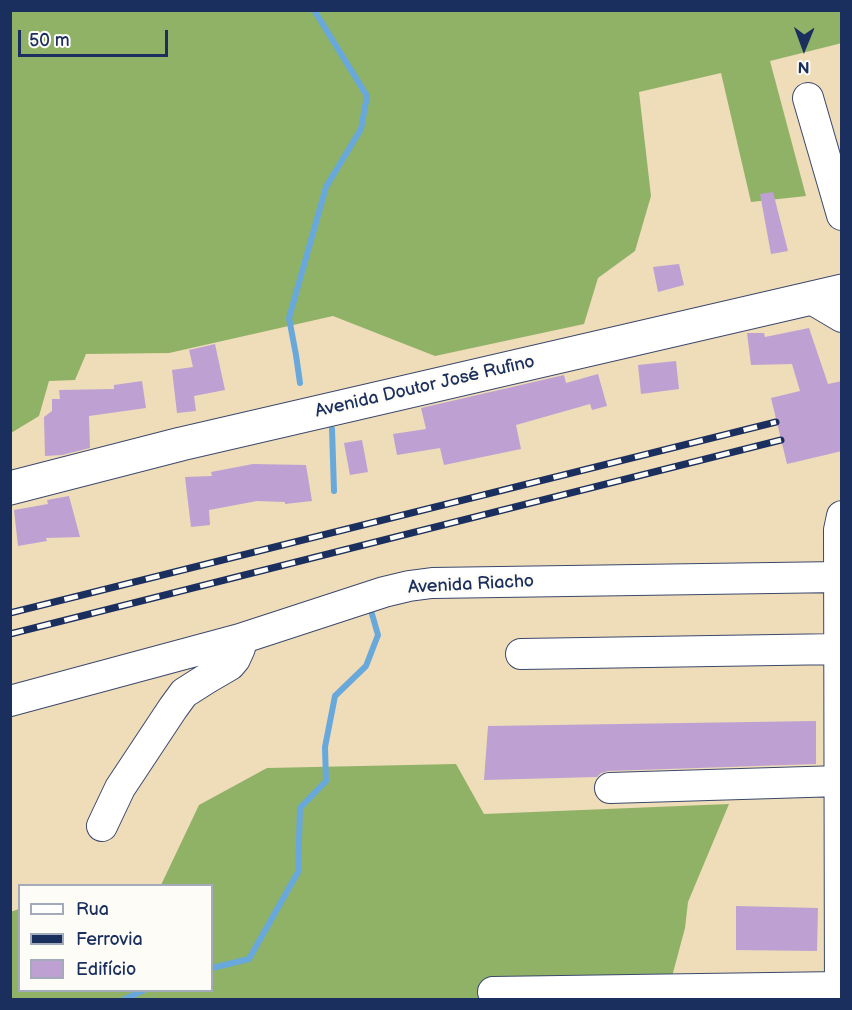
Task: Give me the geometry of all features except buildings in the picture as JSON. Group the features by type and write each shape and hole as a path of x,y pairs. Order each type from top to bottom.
{"main road":[{"name":"Avenida Doutor José Rufino","path":"10,488 181,444 842,291"}],"street":[{"path":"808,98 842,215"},
{"path":"810,298 842,316"},
{"path":"493,992 840,993 841,525"},
{"name":"Avenida Riacho","path":"10,701 240,639 409,586 432,583 840,577"},
{"path":"102,826 120,788 184,693 230,665 240,648 240,639"},
{"path":"521,654 840,649"},
{"path":"610,788 841,793"}],"green space":[{"path":"841,10 842,43 770,61 806,196 751,202 721,73 639,92 651,196 635,251 598,278 584,324 435,356 333,316 169,353 86,354 75,380 49,381 39,416 11,433 10,11"},
{"path":"456,764 484,814 729,804 688,902 685,928 666,999 11,999 10,912 18,909 18,992 213,992 213,884 161,884 199,805 267,768"}],"waterway":[{"path":"300,383 289,318 326,187 361,129 367,96 314,10"},
{"path":"332,429 334,491"},
{"path":"213,968 249,959 298,872 300,808 326,781 325,747 335,696 366,666 378,635 370,607"},
{"path":"123,1000 140,992"}],"railway":[{"path":"10,613 776,422"},
{"path":"10,634 781,440"}]}
